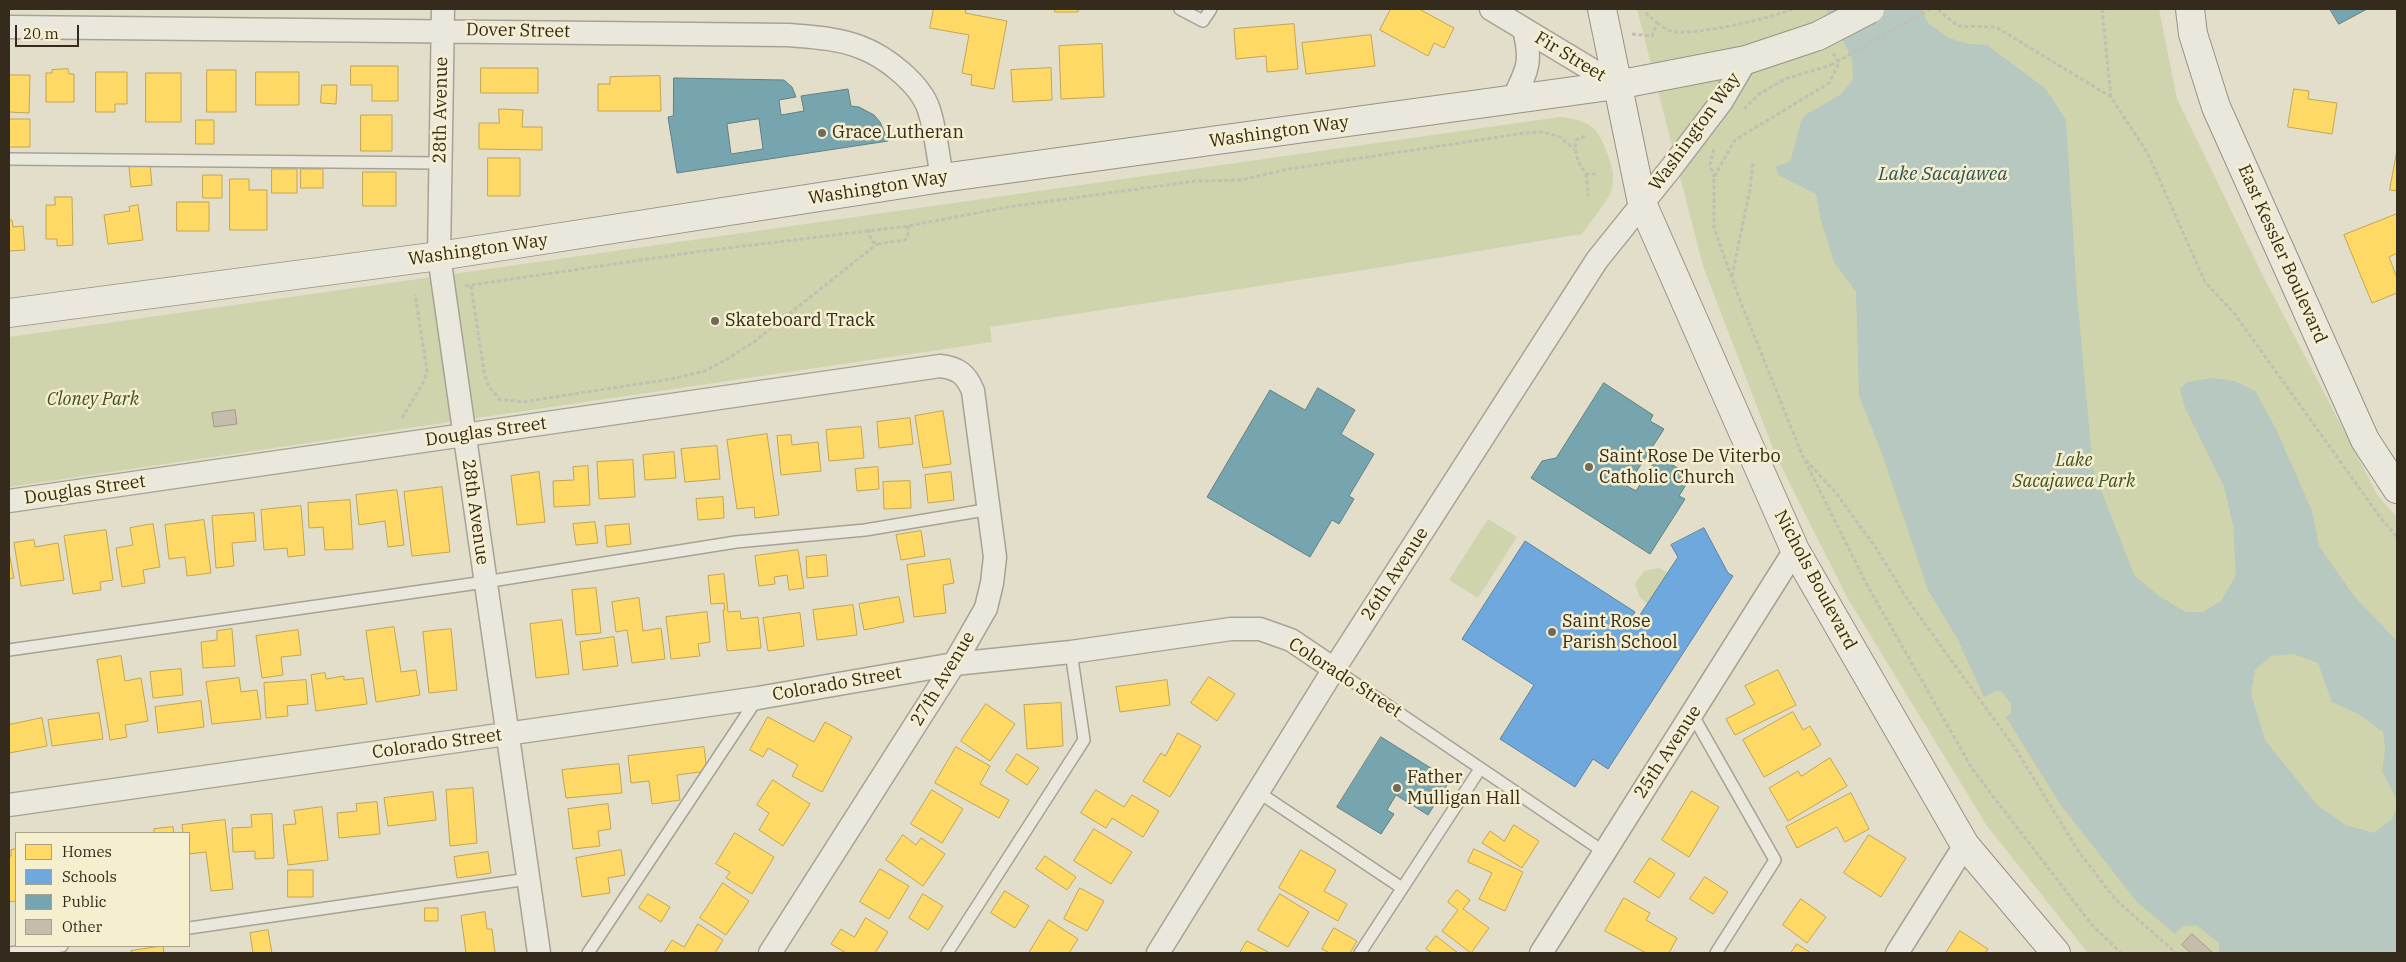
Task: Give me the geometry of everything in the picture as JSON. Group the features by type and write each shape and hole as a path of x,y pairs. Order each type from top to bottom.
{"main road":[{"name":"Washington Way","path":"9,313 439,256 942,178 1617,85 1746,60 1818,36 1870,9"},
{"name":"East Kessler Boulevard","path":"2190,9 2193,34 2216,107 2364,440 2397,489"},
{"name":"Nichols Boulevard","path":"1604,20 1642,203 1795,550 1965,845 2056,953"}],"street":[{"name":"Fir Street","path":"1491,9 1617,85"},
{"name":"Dover Street","path":"9,27 443,19 788,35 828,39 861,47 895,67 916,87 929,109 942,178"},
{"name":"28th Avenue","path":"443,19 439,256 539,953"},
{"name":"Fir Street","path":"1513,99 1528,68 1529,49 1524,29"},
{"name":"Washington Way","path":"1642,203 1722,101 1746,60"},
{"name":"26th Avenue","path":"1158,953 1334,669 1597,260 1642,203"},
{"name":"Douglas Street","path":"9,501 940,366 962,372"},
{"name":"27th Avenue","path":"770,953 954,664 986,608 995,557 991,509 974,391 962,372"},
{"name":"25th Avenue","path":"1541,953 1795,550"},
{"name":"Colorado Street","path":"9,805 758,698 954,664 1071,652 1231,629 1260,629 1291,640 1334,669"},
{"path":"1897,953 1965,845"}],"lane":[{"path":"1180,9 1203,21 1211,9"},
{"path":"9,159 440,163"},
{"path":"9,650 485,582 736,542 865,530 991,509"},
{"path":"947,953 1084,740 1071,652"},
{"name":"Colorado Street","path":"1334,669 1604,852"},
{"path":"588,953 758,698"},
{"path":"1692,714 1775,860 1716,953"},
{"path":"1360,953 1480,769"},
{"path":"1258,792 1402,888"},
{"path":"190,928 528,879"},
{"path":"10,953 55,947"}],"path":[{"path":"1645,9 1647,14 1657,23 1671,31 1708,30 1777,16 1792,9"},
{"path":"1740,112 1758,95 1784,79 1831,65 1930,9"},
{"path":"1939,9 1940,12 1958,26 1996,27 2112,97"},
{"path":"2102,9 2112,97 2148,154 2206,282 2234,313 2380,517 2397,537"},
{"path":"1604,20 1652,36 1657,23"},
{"path":"1714,177 1735,140 1829,83 1839,63"},
{"path":"460,287 685,254 908,226 1008,207 1195,181 1241,180 1289,169 1525,133 1543,132 1560,137 1574,149"},
{"path":"1585,136 1576,140 1574,149 1579,164 1586,174 1588,196"},
{"path":"1715,143 1710,164 1714,177 1714,228 1803,457 1866,583 1972,770 2092,925 2121,953"},
{"path":"1732,278 1750,189 1753,161"},
{"path":"1586,174 1596,174"},
{"path":"471,286 484,372 488,385 499,399 522,402 671,379 705,371 754,341 876,244 904,240 908,236 908,226"},
{"path":"868,230 871,241 876,244"},
{"path":"402,418 424,381 427,371 415,294"},
{"path":"1803,457 1836,493 1876,548 1909,602 2014,748 2079,852 2115,899 2176,953"}],"green space":[{"name":"Lake Sacajawea Park","path":"1637,9 2159,9 2177,99 2262,274 2378,496 2397,517 2397,953 2088,953 1987,826 1847,597 1776,456 1703,266"},
{"name":"Cloney Park","path":"1560,117 1580,121 1597,132 1609,158 1613,173 1613,184 1610,193 1582,234 1364,270 990,327 992,342 9,487 9,337"},
{"path":"1488,519 1517,537 1478,598 1449,580"},
{"path":"1659,568 1668,573 1648,604 1640,598 1635,584 1644,571"}],"water":[{"name":"Lake Sacajawea","path":"1826,9 1921,9 1928,23 1949,38 1969,44 1987,45 2046,89 2066,120 2077,295 2093,469 2134,575 2159,596 2186,612 2203,612 2221,601 2236,575 2233,525 2224,487 2184,405 2180,389 2187,382 2212,378 2235,381 2255,391 2276,429 2312,511 2319,546 2354,596 2397,641 2397,800 2382,771 2385,750 2383,732 2360,715 2332,702 2318,663 2293,654 2271,656 2255,670 2251,694 2265,740 2318,806 2346,825 2374,833 2392,819 2397,806 2397,953 2219,953 2219,943 2196,925 2183,926 2175,934 2137,902 2060,804 2006,717 2011,713 2011,704 2002,692 1996,691 1984,697 1957,638 1928,590 1881,451 1859,396 1856,292 1834,262 1821,221 1816,194 1778,175 1776,166 1787,163 1791,159 1801,121 1805,115 1840,95 1853,80 1852,58"}],"building: Homes":[{"path":"934,9 966,9 965,13 1007,21 994,89 971,85 972,75 962,73 969,35 930,28"},
{"path":"1055,9 1078,9 1078,12 1055,12"},
{"path":"1391,9 1419,9 1454,28 1444,48 1434,43 1428,56 1380,30"},
{"path":"1294,24 1298,69 1267,72 1266,56 1236,59 1234,29"},
{"path":"1371,35 1375,66 1306,74 1302,43"},
{"path":"1102,44 1104,97 1061,99 1059,46"},
{"path":"351,66 398,66 398,101 372,101 372,85 351,85"},
{"path":"481,68 538,68 538,93 481,93"},
{"path":"1051,68 1052,100 1013,102 1011,70"},
{"path":"68,69 69,74 74,74 74,102 46,102 46,73 52,73 52,70"},
{"path":"207,70 236,70 236,112 207,112"},
{"path":"96,72 127,72 127,104 115,104 115,112 96,112"},
{"path":"256,72 299,72 299,105 256,105"},
{"path":"146,73 181,73 181,122 146,122"},
{"path":"9,75 30,75 29,113 9,112"},
{"path":"660,76 661,111 598,111 598,84 610,84 610,77"},
{"path":"322,85 337,85 336,104 321,103"},
{"path":"2294,89 2309,91 2308,99 2337,103 2332,134 2288,127"},
{"path":"499,109 523,110 522,127 542,127 542,150 479,149 479,123 499,123"},
{"path":"361,115 392,115 392,151 361,151"},
{"path":"9,119 30,119 30,147 9,147"},
{"path":"196,120 214,120 214,144 196,144"},
{"path":"2397,150 2397,191 2390,190"},
{"path":"488,158 520,158 520,196 488,196"},
{"path":"150,165 152,185 131,187 129,167"},
{"path":"272,169 297,169 297,193 272,193"},
{"path":"301,169 323,169 323,188 301,188"},
{"path":"363,172 396,172 396,206 363,206"},
{"path":"203,175 222,175 222,198 203,198"},
{"path":"230,179 249,179 249,190 267,190 267,230 230,230"},
{"path":"55,197 72,197 73,245 57,246 57,239 46,239 46,205 55,205"},
{"path":"177,202 209,202 209,231 177,231"},
{"path":"138,205 143,240 108,244 104,215 130,211 129,207"},
{"path":"2397,214 2397,253 2389,257 2397,278 2397,293 2372,303 2344,235"},
{"path":"9,220 12,220 13,227 23,226 25,250 9,251"},
{"path":"943,411 951,464 923,468 915,416"},
{"path":"910,418 913,444 879,448 877,422"},
{"path":"861,427 864,458 829,461 826,430"},
{"path":"767,434 779,515 755,518 754,507 737,509 727,440"},
{"path":"791,435 792,445 818,442 821,471 781,475 777,436"},
{"path":"717,446 720,479 685,482 681,449"},
{"path":"674,452 676,478 645,480 643,455"},
{"path":"633,460 635,497 599,499 597,462"},
{"path":"588,466 590,505 554,507 553,481 574,480 573,467"},
{"path":"878,467 879,489 857,491 855,469"},
{"path":"539,472 545,522 517,525 511,476"},
{"path":"951,472 954,500 928,503 925,475"},
{"path":"910,481 911,508 884,509 883,482"},
{"path":"442,487 450,552 412,556 404,492"},
{"path":"397,490 404,545 388,547 385,521 359,525 356,495"},
{"path":"723,497 724,518 698,520 696,499"},
{"path":"350,500 353,549 325,550 323,527 309,528 308,503"},
{"path":"301,506 305,555 288,557 287,548 264,550 261,510"},
{"path":"254,513 256,541 232,543 234,566 216,568 212,516"},
{"path":"204,520 211,573 187,576 185,557 169,559 165,525"},
{"path":"595,522 598,543 576,545 573,524"},
{"path":"153,524 160,567 143,570 145,583 122,587 116,548 133,545 130,528"},
{"path":"629,524 631,544 607,547 605,526"},
{"path":"106,530 113,580 100,582 101,590 73,594 64,536"},
{"path":"921,531 925,556 901,560 896,535"},
{"path":"34,540 35,547 58,543 64,580 21,586 14,543"},
{"path":"798,550 804,588 789,590 787,575 774,577 775,584 759,586 755,556"},
{"path":"9,552 14,578 9,579"},
{"path":"826,555 828,576 807,578 806,557"},
{"path":"950,559 954,583 943,585 946,613 914,617 907,565"},
{"path":"724,574 728,612 740,611 741,619 758,617 761,648 727,651 724,603 711,604 708,576"},
{"path":"596,588 601,633 576,635 572,590"},
{"path":"899,597 904,622 864,630 859,604"},
{"path":"639,598 643,631 661,628 665,659 632,663 627,630 616,632 612,602"},
{"path":"853,605 857,635 817,640 813,610"},
{"path":"707,612 710,642 698,644 700,656 671,659 666,617"},
{"path":"800,613 804,646 768,651 763,618"},
{"path":"562,620 569,674 536,678 530,624"},
{"path":"394,627 401,672 416,670 420,695 376,702 366,631"},
{"path":"232,629 235,666 203,668 201,642 217,640 217,631"},
{"path":"451,629 457,690 429,693 423,632"},
{"path":"298,630 301,655 281,657 283,675 262,678 256,636"},
{"path":"614,637 618,666 583,670 580,642"},
{"path":"121,656 125,681 141,678 148,721 125,725 127,737 110,740 97,660"},
{"path":"181,669 183,695 153,698 150,672"},
{"path":"1778,670 1796,705 1735,735 1726,719 1755,704 1745,686"},
{"path":"325,673 326,679 344,676 344,680 363,678 367,704 316,711 311,675"},
{"path":"1209,677 1235,694 1217,721 1191,703"},
{"path":"239,678 241,692 257,690 261,719 212,724 206,682"},
{"path":"306,680 308,704 287,706 288,716 266,718 264,683"},
{"path":"1167,680 1170,705 1120,712 1116,687"},
{"path":"201,701 204,727 158,733 155,707"},
{"path":"1061,703 1063,746 1027,749 1024,705"},
{"path":"986,704 1015,724 990,761 961,741"},
{"path":"1793,712 1803,730 1810,726 1821,745 1764,777 1743,740"},
{"path":"99,713 103,739 52,746 48,720"},
{"path":"768,717 814,742 825,722 852,737 822,792 792,776 798,765 768,748 763,757 750,750"},
{"path":"42,718 47,746 9,753 9,719 10,724"},
{"path":"1178,733 1201,746 1170,797 1143,781 1161,753 1165,756"},
{"path":"704,747 707,771 677,775 680,800 652,804 649,781 631,783 628,756"},
{"path":"956,747 990,766 980,784 1009,800 999,818 935,783"},
{"path":"1017,754 1039,768 1027,785 1006,771"},
{"path":"1830,758 1847,786 1788,821 1769,788 1798,771 1801,776"},
{"path":"619,764 622,793 566,798 562,770"},
{"path":"773,780 810,804 783,846 759,830 769,813 757,805"},
{"path":"473,788 477,843 450,846 446,790"},
{"path":"932,790 963,809 942,843 911,824"},
{"path":"1096,790 1124,807 1132,795 1159,811 1143,837 1112,818 1106,828 1081,813"},
{"path":"1692,791 1719,807 1689,857 1662,840"},
{"path":"433,792 436,820 388,826 384,798"},
{"path":"1851,793 1869,829 1845,842 1837,827 1797,848 1786,827"},
{"path":"377,802 380,834 339,838 337,813 357,811 356,804"},
{"path":"608,804 611,829 598,831 600,846 573,849 568,809"},
{"path":"322,807 328,860 288,865 283,825 296,824 294,811"},
{"path":"272,814 274,858 255,859 255,851 233,852 232,828 252,827 251,815"},
{"path":"225,820 233,889 211,891 206,852 190,854 190,832 183,832 182,825"},
{"path":"1514,825 1539,841 1522,868 1482,843 1490,831 1504,841"},
{"path":"173,827 174,832 154,832 154,829"},
{"path":"1094,829 1132,852 1111,884 1074,861"},
{"path":"735,833 774,857 752,894 726,878 730,872 716,864"},
{"path":"903,835 916,845 921,838 945,854 923,886 886,860"},
{"path":"1869,835 1906,858 1881,897 1844,873"},
{"path":"15,849 15,901 9,902 9,857 11,856 11,850"},
{"path":"1474,849 1523,872 1505,911 1479,899 1492,873 1468,862"},
{"path":"621,850 625,875 608,878 610,893 582,897 576,858"},
{"path":"1301,850 1336,870 1324,891 1347,904 1338,921 1279,888"},
{"path":"488,852 491,873 457,878 454,857"},
{"path":"1045,856 1076,877 1067,890 1036,869"},
{"path":"1650,858 1675,874 1659,898 1634,882"},
{"path":"880,869 909,886 889,919 860,902"},
{"path":"288,870 313,870 313,897 288,897"},
{"path":"1705,877 1728,892 1713,914 1690,899"},
{"path":"723,883 749,901 726,935 700,918"},
{"path":"1080,888 1104,901 1087,931 1064,919"},
{"path":"1457,890 1470,900 1463,909 1489,928 1471,953 1442,931 1458,910 1448,902"},
{"path":"1005,891 1029,906 1015,928 991,913"},
{"path":"648,894 670,907 661,922 639,908"},
{"path":"923,894 943,906 928,930 909,918"},
{"path":"1280,894 1309,912 1288,947 1258,930"},
{"path":"1624,898 1650,913 1646,920 1677,938 1669,953 1646,953 1605,931"},
{"path":"1801,899 1826,917 1807,943 1783,925"},
{"path":"425,908 438,908 438,921 425,921"},
{"path":"485,912 487,929 492,929 495,953 466,953 461,916"},
{"path":"866,918 888,932 875,953 846,953 831,944 841,929 854,937"},
{"path":"1049,920 1078,939 1069,953 1029,953"},
{"path":"698,924 723,940 715,953 664,953 672,940 684,947"},
{"path":"1334,928 1357,941 1350,953 1330,953 1322,949"},
{"path":"268,930 272,953 253,953 250,933"},
{"path":"1960,931 1988,949 1985,953 1946,953"},
{"path":"1436,936 1458,953 1432,953 1426,949"},
{"path":"1247,941 1270,953 1240,953"},
{"path":"1797,944 1811,953 1791,953"},
{"path":"163,947 164,953 132,953 131,951"}],"building: Schools":[{"path":"1704,528 1728,573 1733,576 1608,769 1593,759 1575,787 1500,739 1534,685 1462,639 1525,541 1635,612 1631,618 1636,621 1678,557 1671,545"}],"building: Public":[{"path":"2330,9 2367,9 2339,24"},
{"name":"Grace Lutheran","path":"674,78 784,80 792,87 796,97 779,100 781,115 804,111 801,96 848,89 851,106 859,107 874,115 880,122 888,141 677,173 668,117 673,116","holes":["759,119 763,149 731,154 727,124"]},
{"name":"Saint Rose De Viterbo Catholic Church","path":"1604,383 1653,415 1650,421 1664,429 1627,486 1636,491 1658,456 1684,472 1680,478 1687,483 1679,496 1685,499 1650,554 1531,478 1542,461 1556,458"},
{"path":"1318,388 1355,410 1341,434 1374,454 1349,496 1354,499 1339,524 1332,520 1310,557 1207,497 1270,390 1305,410"},
{"name":"Father Mulligan Hall","path":"1381,737 1450,780 1428,815 1396,795 1387,810 1394,814 1381,834 1337,807"}],"building: Other":[{"path":"235,410 237,424 214,427 212,413"},
{"path":"2192,934 2212,952 2191,953 2182,945"}],"place":[{"name":"Grace Lutheran","path":"822,133"},
{"name":"Skateboard Track","path":"715,321"},
{"name":"Saint Rose De Viterbo Catholic Church","path":"1589,467"},
{"name":"Saint Rose Parish School","path":"1552,632"},
{"name":"Father Mulligan Hall","path":"1397,788"}]}
